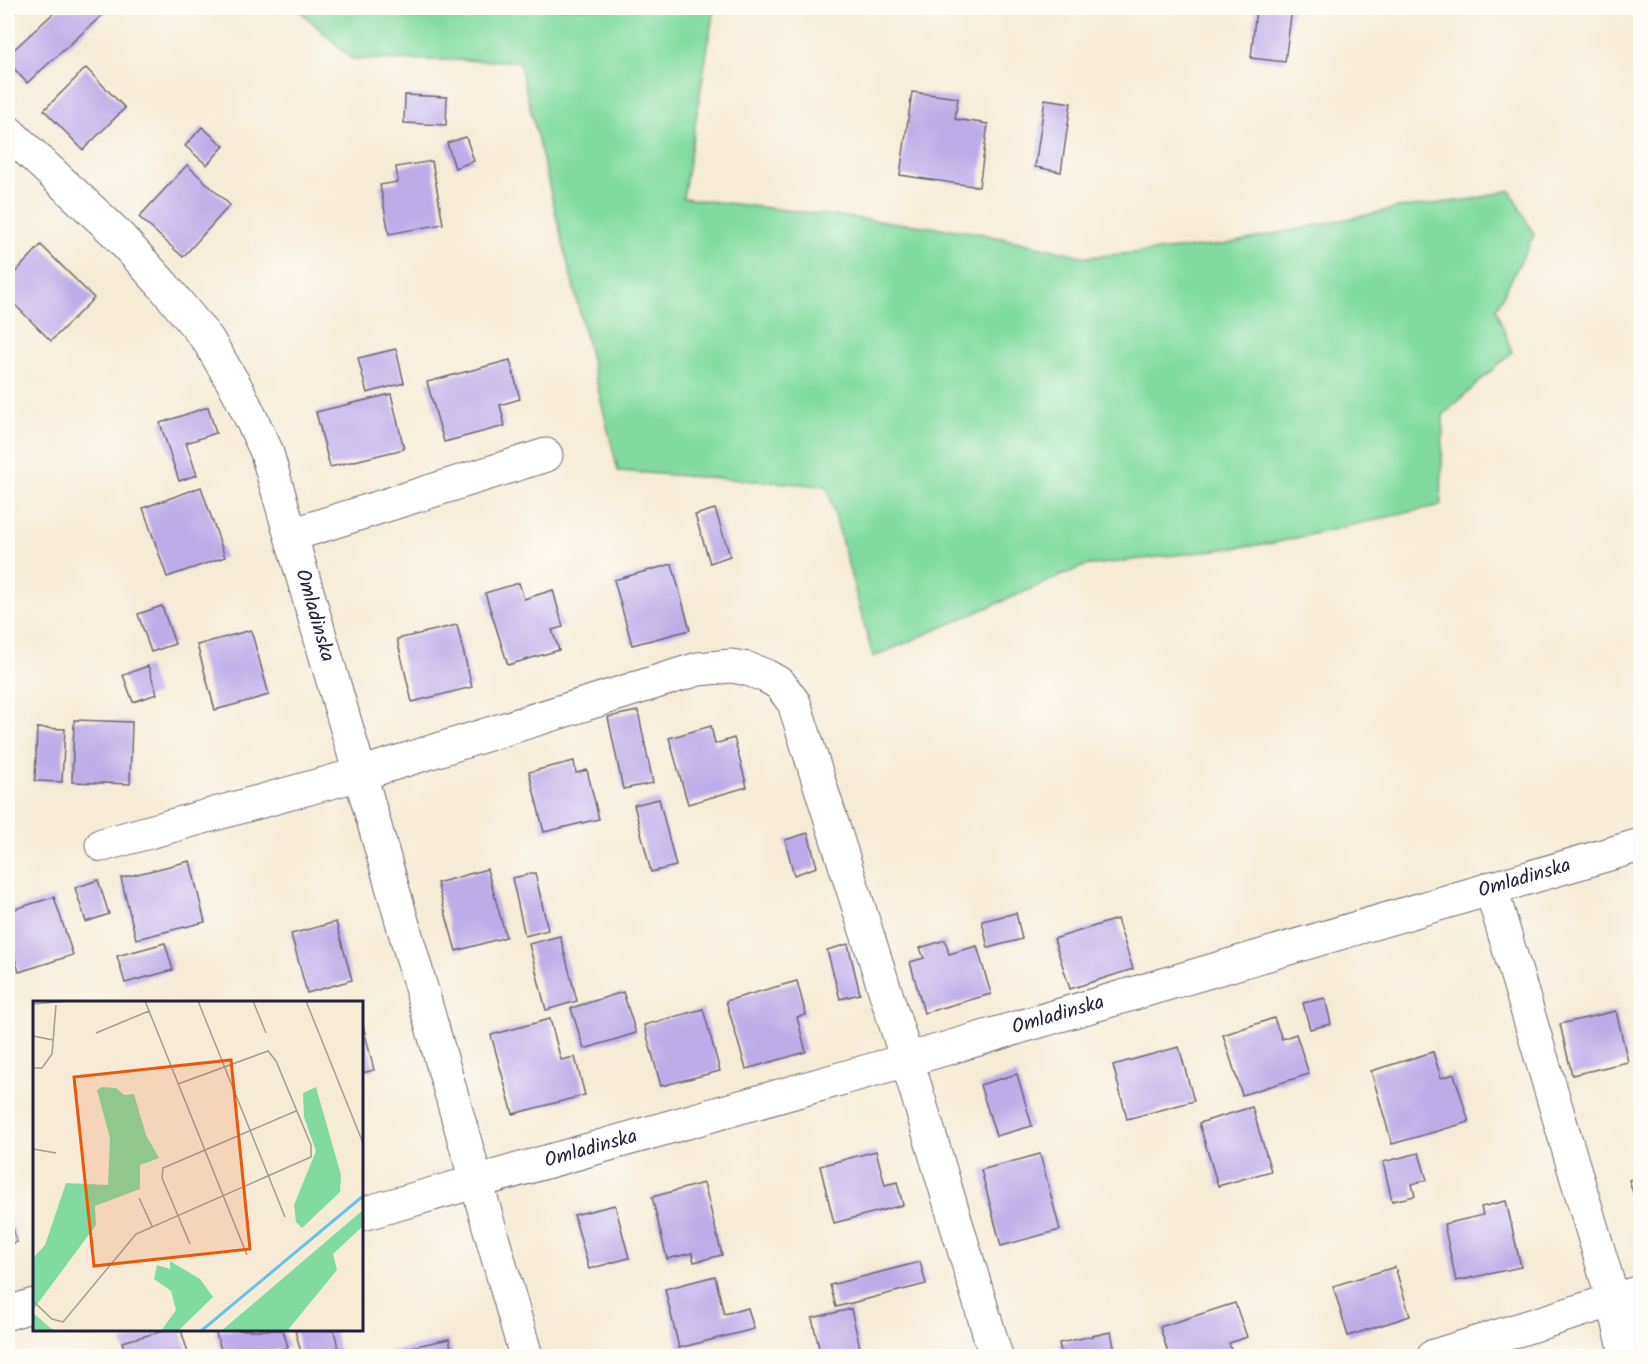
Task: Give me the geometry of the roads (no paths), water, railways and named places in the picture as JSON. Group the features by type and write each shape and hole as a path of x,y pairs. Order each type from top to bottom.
{"street":[{"name":"Omladinska","path":"8,132 116,232 208,340 238,391 266,450 526,1356"},
{"path":"291,535 546,454"},
{"path":"102,845 360,774 698,669 731,666 748,669 780,684 794,702 907,1060 996,1356"},
{"name":"Omladinska","path":"363,1214 907,1060 1641,845"},
{"path":"1491,888 1627,1296 1627,1356"},
{"path":"1434,1356 1627,1296"},
{"path":"8,1312 33,1305"}]}
